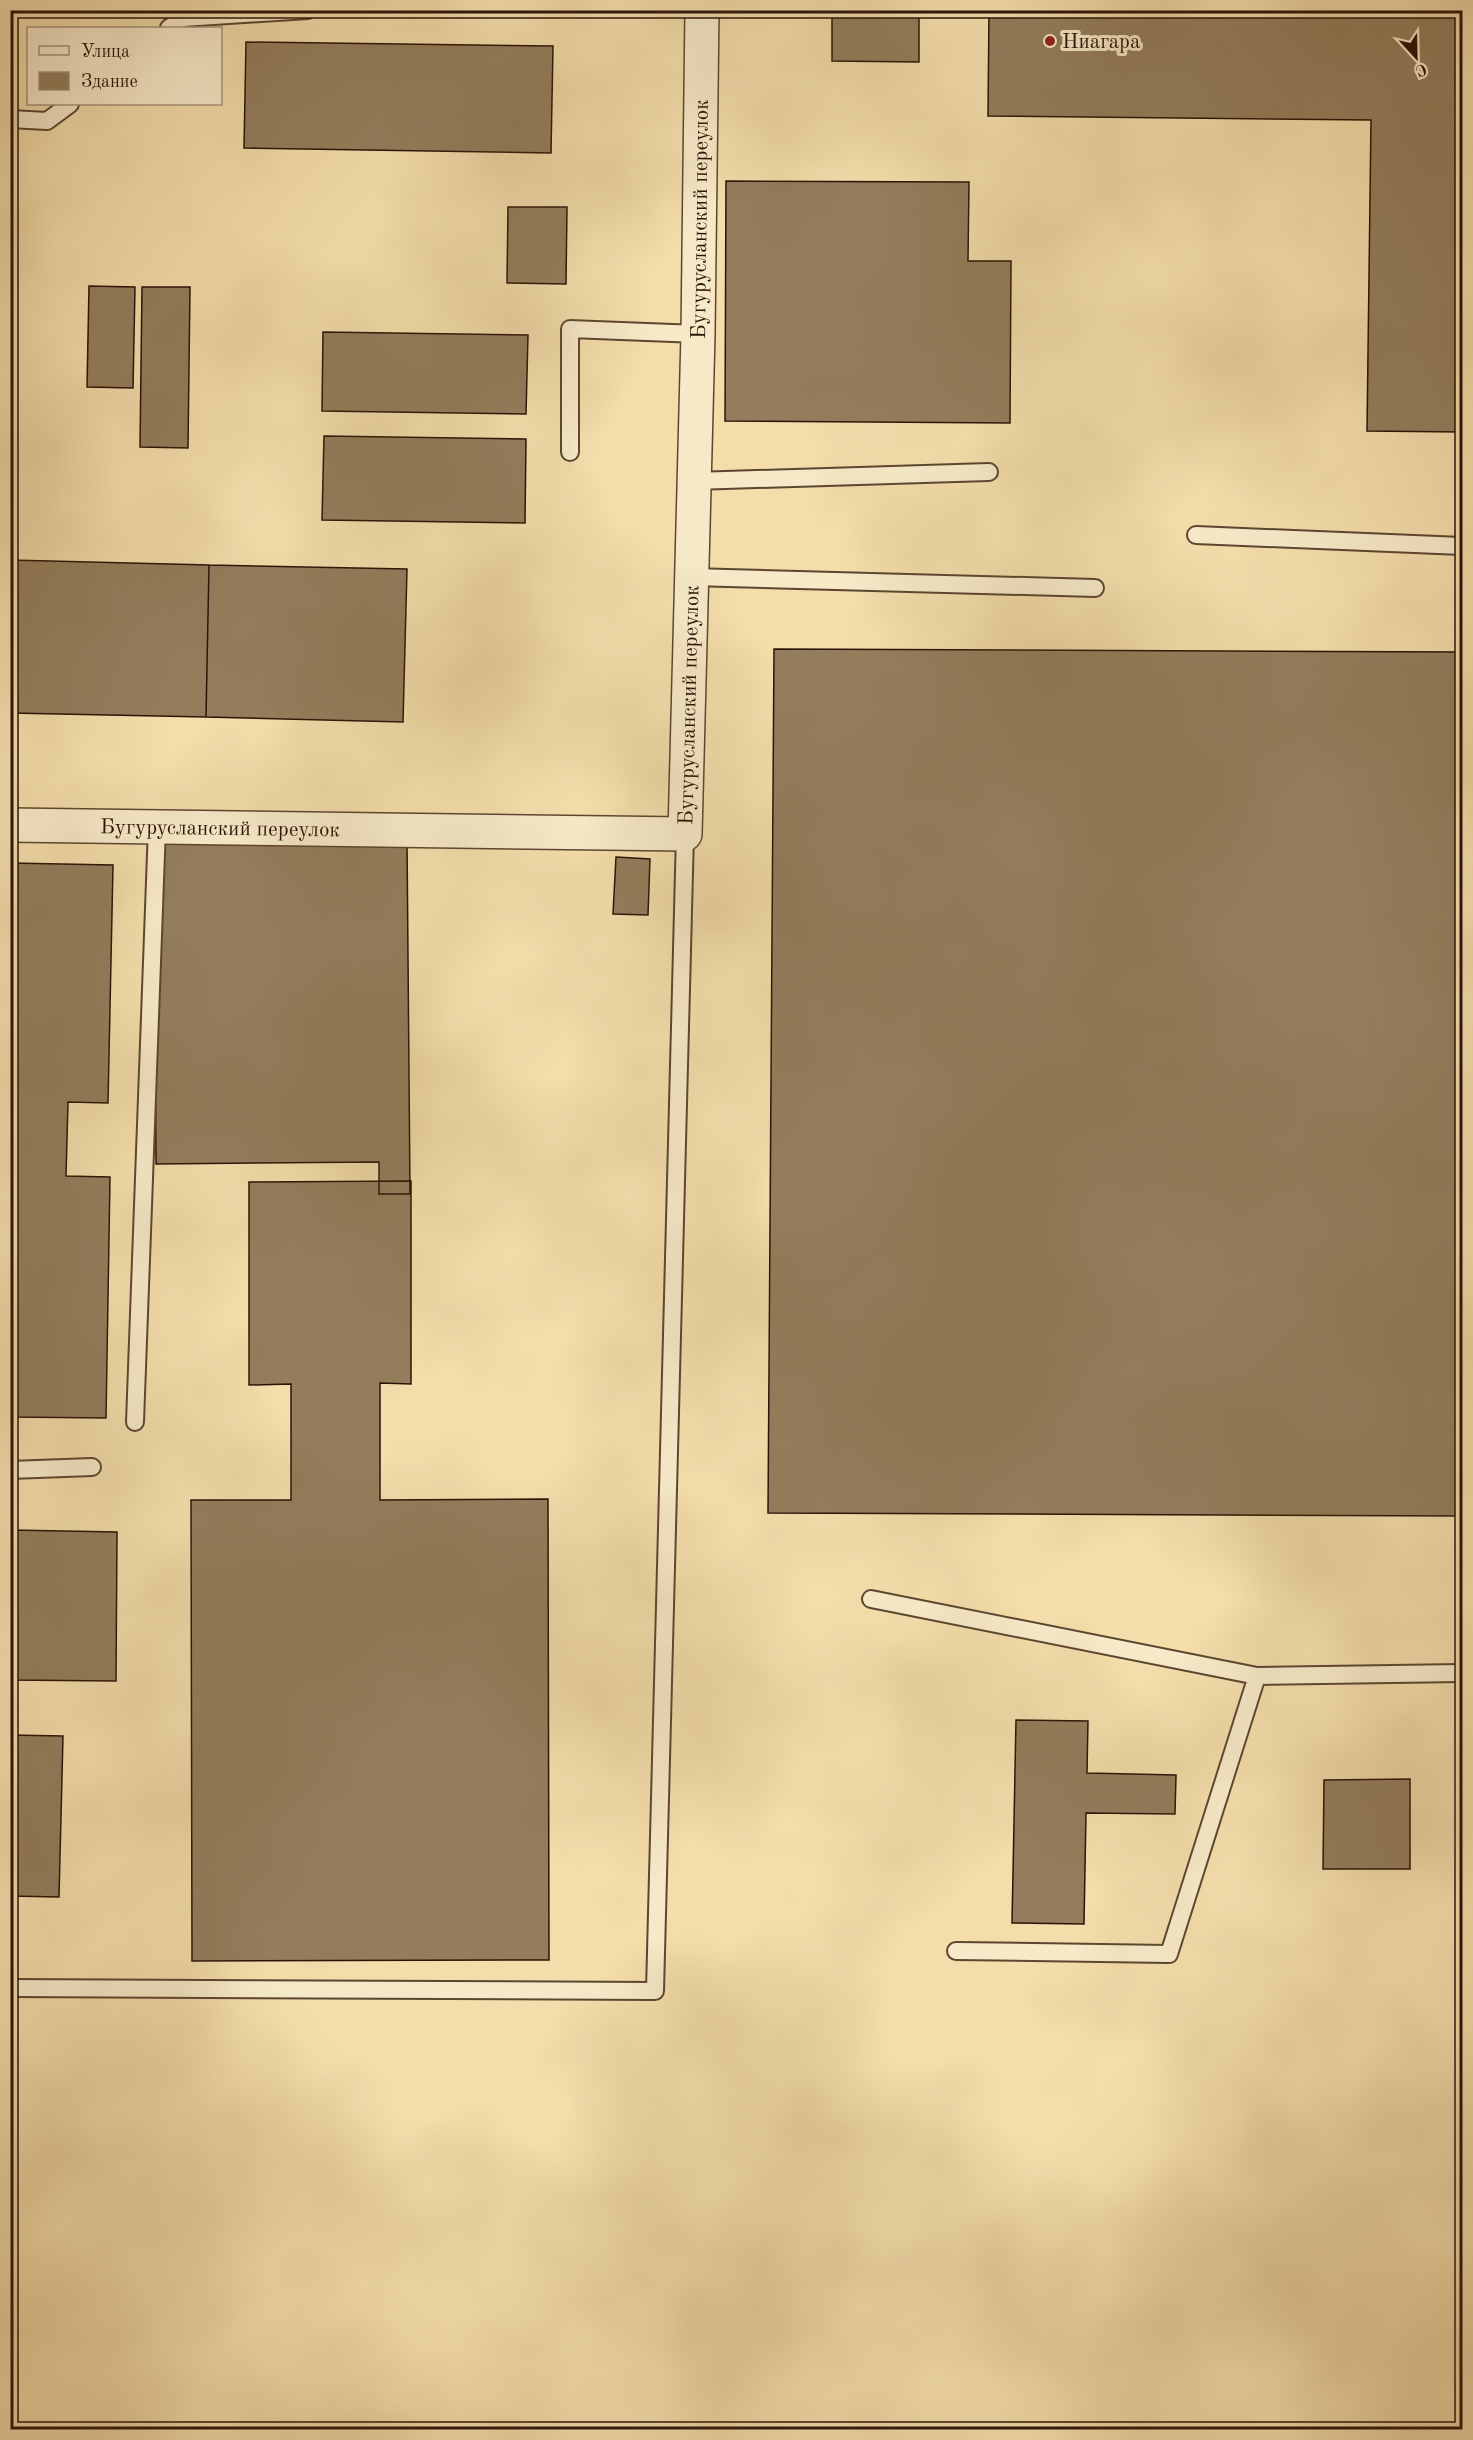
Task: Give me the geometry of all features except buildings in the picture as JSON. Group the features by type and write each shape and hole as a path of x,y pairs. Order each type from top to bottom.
{"street":[{"name":"Бугурусланский переулок","path":"10,825 685,834 698,334 702,10"}],"lane":[{"path":"170,27 183,18 308,10"},
{"path":"10,119 47,121 69,105"},
{"path":"570,452 570,329 698,334"},
{"path":"694,481 990,472"},
{"path":"1196,535 1462,546"},
{"path":"692,577 1095,588"},
{"path":"135,1422 157,827"},
{"path":"10,1988 655,1991 685,834"},
{"path":"10,1470 92,1467"},
{"path":"871,1599 1257,1676 1462,1673"},
{"path":"956,1951 1169,1954 1257,1676"}],"path":[{"path":"1462,2137 1462,2183"}],"place":[{"name":"Ниагара","path":"1050,41"}]}
